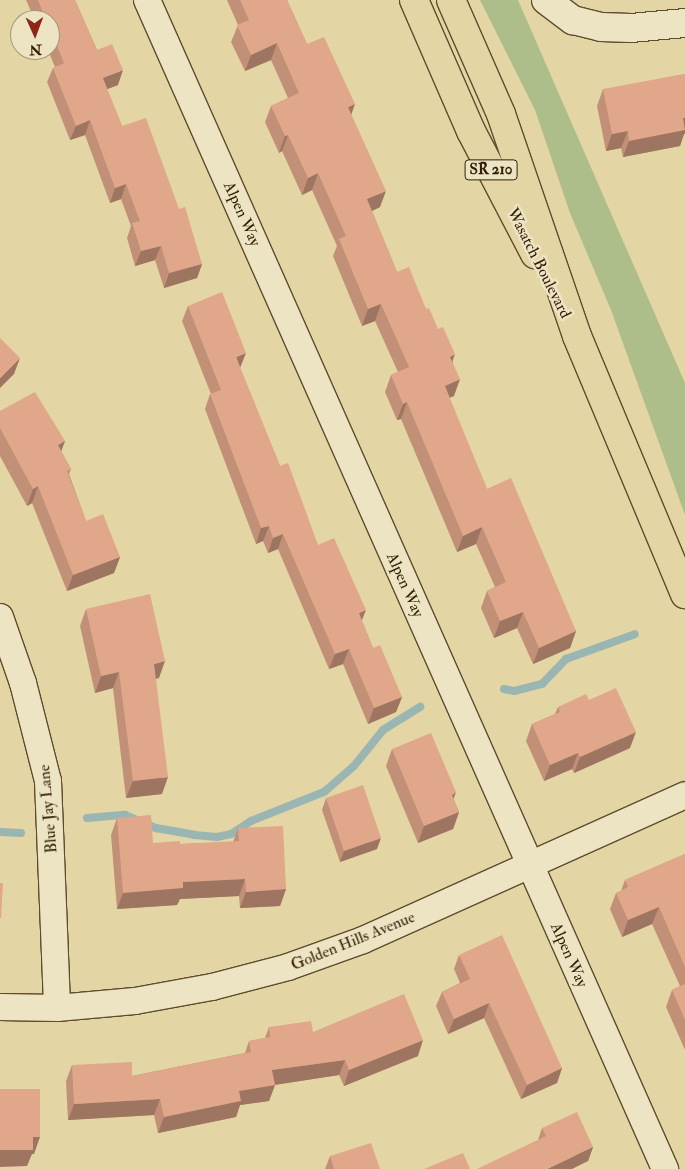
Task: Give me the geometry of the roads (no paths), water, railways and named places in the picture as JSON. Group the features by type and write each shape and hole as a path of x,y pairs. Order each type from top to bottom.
{"main road":[{"name":"Wasatch Boulevard","path":"414,0 471,130 577,336"},
{"name":"Wasatch Boulevard","path":"452,0 501,114 577,336 685,594"}],"street":[{"name":"Alpen Way","path":"147,0 665,1169"},
{"path":"546,0 573,20 601,27 632,28 685,23"},
{"name":"Blue Jay Lane","path":"0,617 31,708 48,781 57,1008"},
{"name":"Golden Hills Avenue","path":"0,1007 57,1008 136,1001 212,987 288,967 363,940 685,795"}],"waterway":[{"path":"504,689 514,691 542,684 566,659 635,634"},
{"path":"87,818 125,815 156,828 194,835 217,837 231,834 251,821 324,792 354,766 383,730 420,707"},
{"path":"0,832 21,833"}]}
